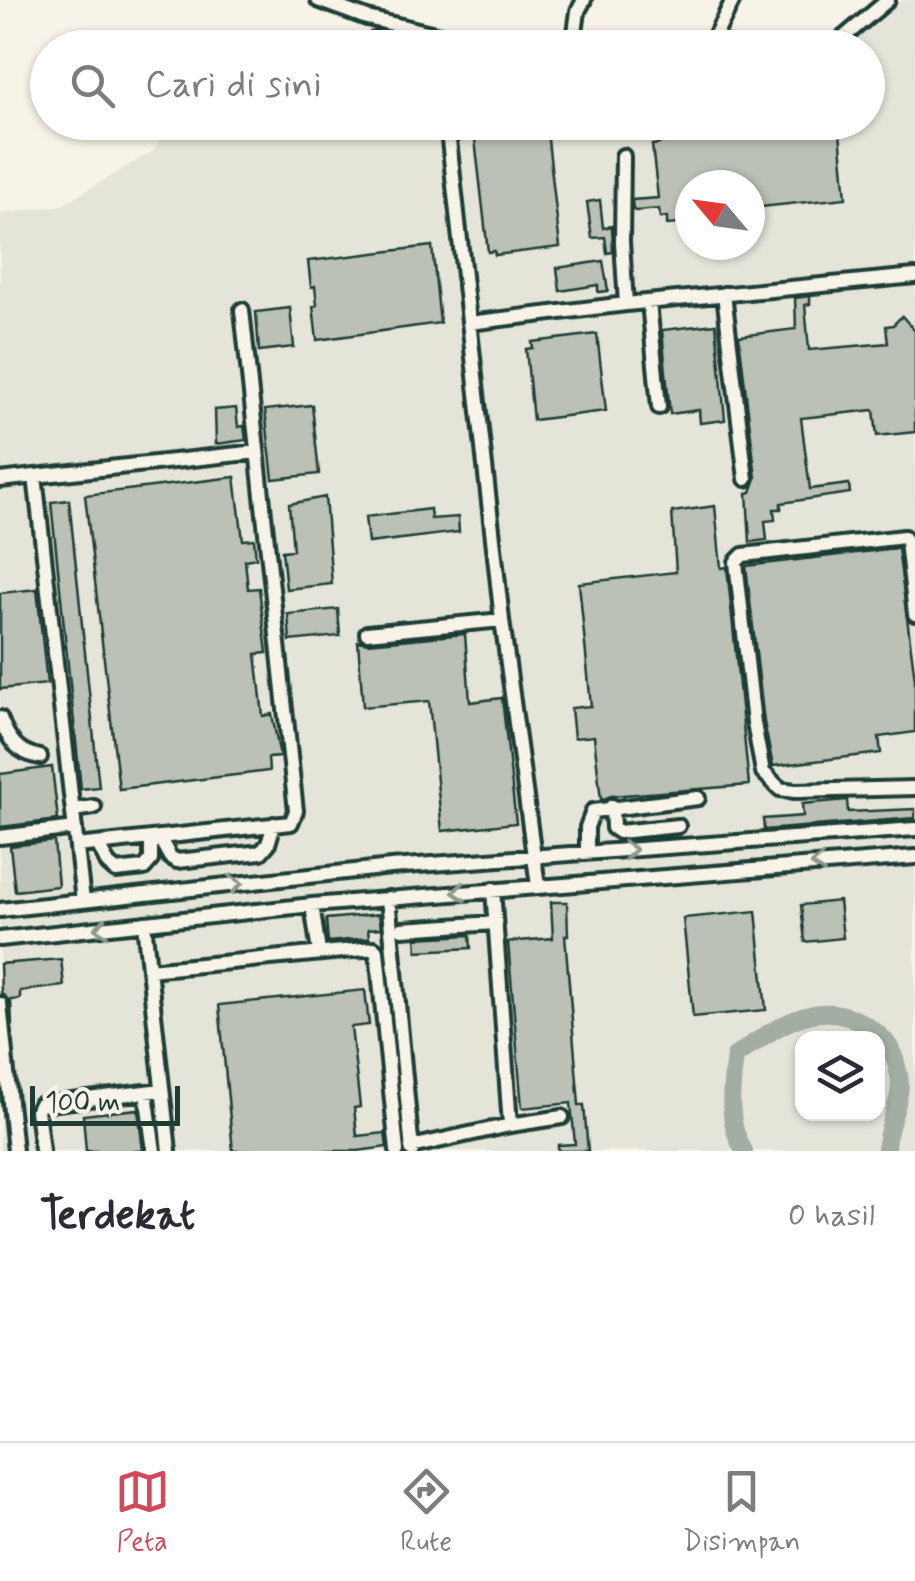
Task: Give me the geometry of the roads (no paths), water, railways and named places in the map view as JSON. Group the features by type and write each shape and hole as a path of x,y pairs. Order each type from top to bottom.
{"street":[{"path":"318,0 410,30"},
{"path":"575,30 584,0"},
{"path":"718,30 734,0"},
{"path":"852,30 888,0"},
{"path":"449,140 502,620 538,886"},
{"path":"624,156 622,242 626,304"},
{"path":"469,324 626,304 915,276"},
{"path":"724,294 746,479"},
{"path":"649,302 660,407"},
{"path":"76,846 291,823 296,810 242,310"},
{"path":"0,480 257,452"},
{"path":"35,476 83,901"},
{"path":"915,614 904,537 742,555 736,562 754,724 762,772 768,781 780,789 796,791 915,788"},
{"path":"367,633 502,620"},
{"path":"0,718 6,736 16,747 40,757"},
{"path":"588,853 590,814 612,806 698,798"},
{"path":"612,806 615,830 678,826"},
{"path":"72,810 94,807"},
{"path":"155,837 177,861 261,852 274,824"},
{"path":"0,837 74,828"},
{"path":"0,910 391,867 915,829"},
{"path":"98,844 116,871 144,868 155,837"},
{"path":"0,938 312,904 915,857"},
{"path":"494,890 510,1124"},
{"path":"388,898 407,1150"},
{"path":"312,904 319,952"},
{"path":"144,923 169,1151"},
{"path":"402,928 495,923"},
{"path":"148,970 370,947 377,951 407,1150"},
{"path":"0,1004 15,1151"},
{"path":"42,1151 40,1105 161,1090"},
{"path":"146,1093 154,1151"},
{"path":"407,1150 510,1124 562,1117"}],"waterway":[{"path":"744,1151 732,1116 735,1056 798,1018 832,1013 849,1017 874,1031 895,1059 900,1084 886,1151"}]}
